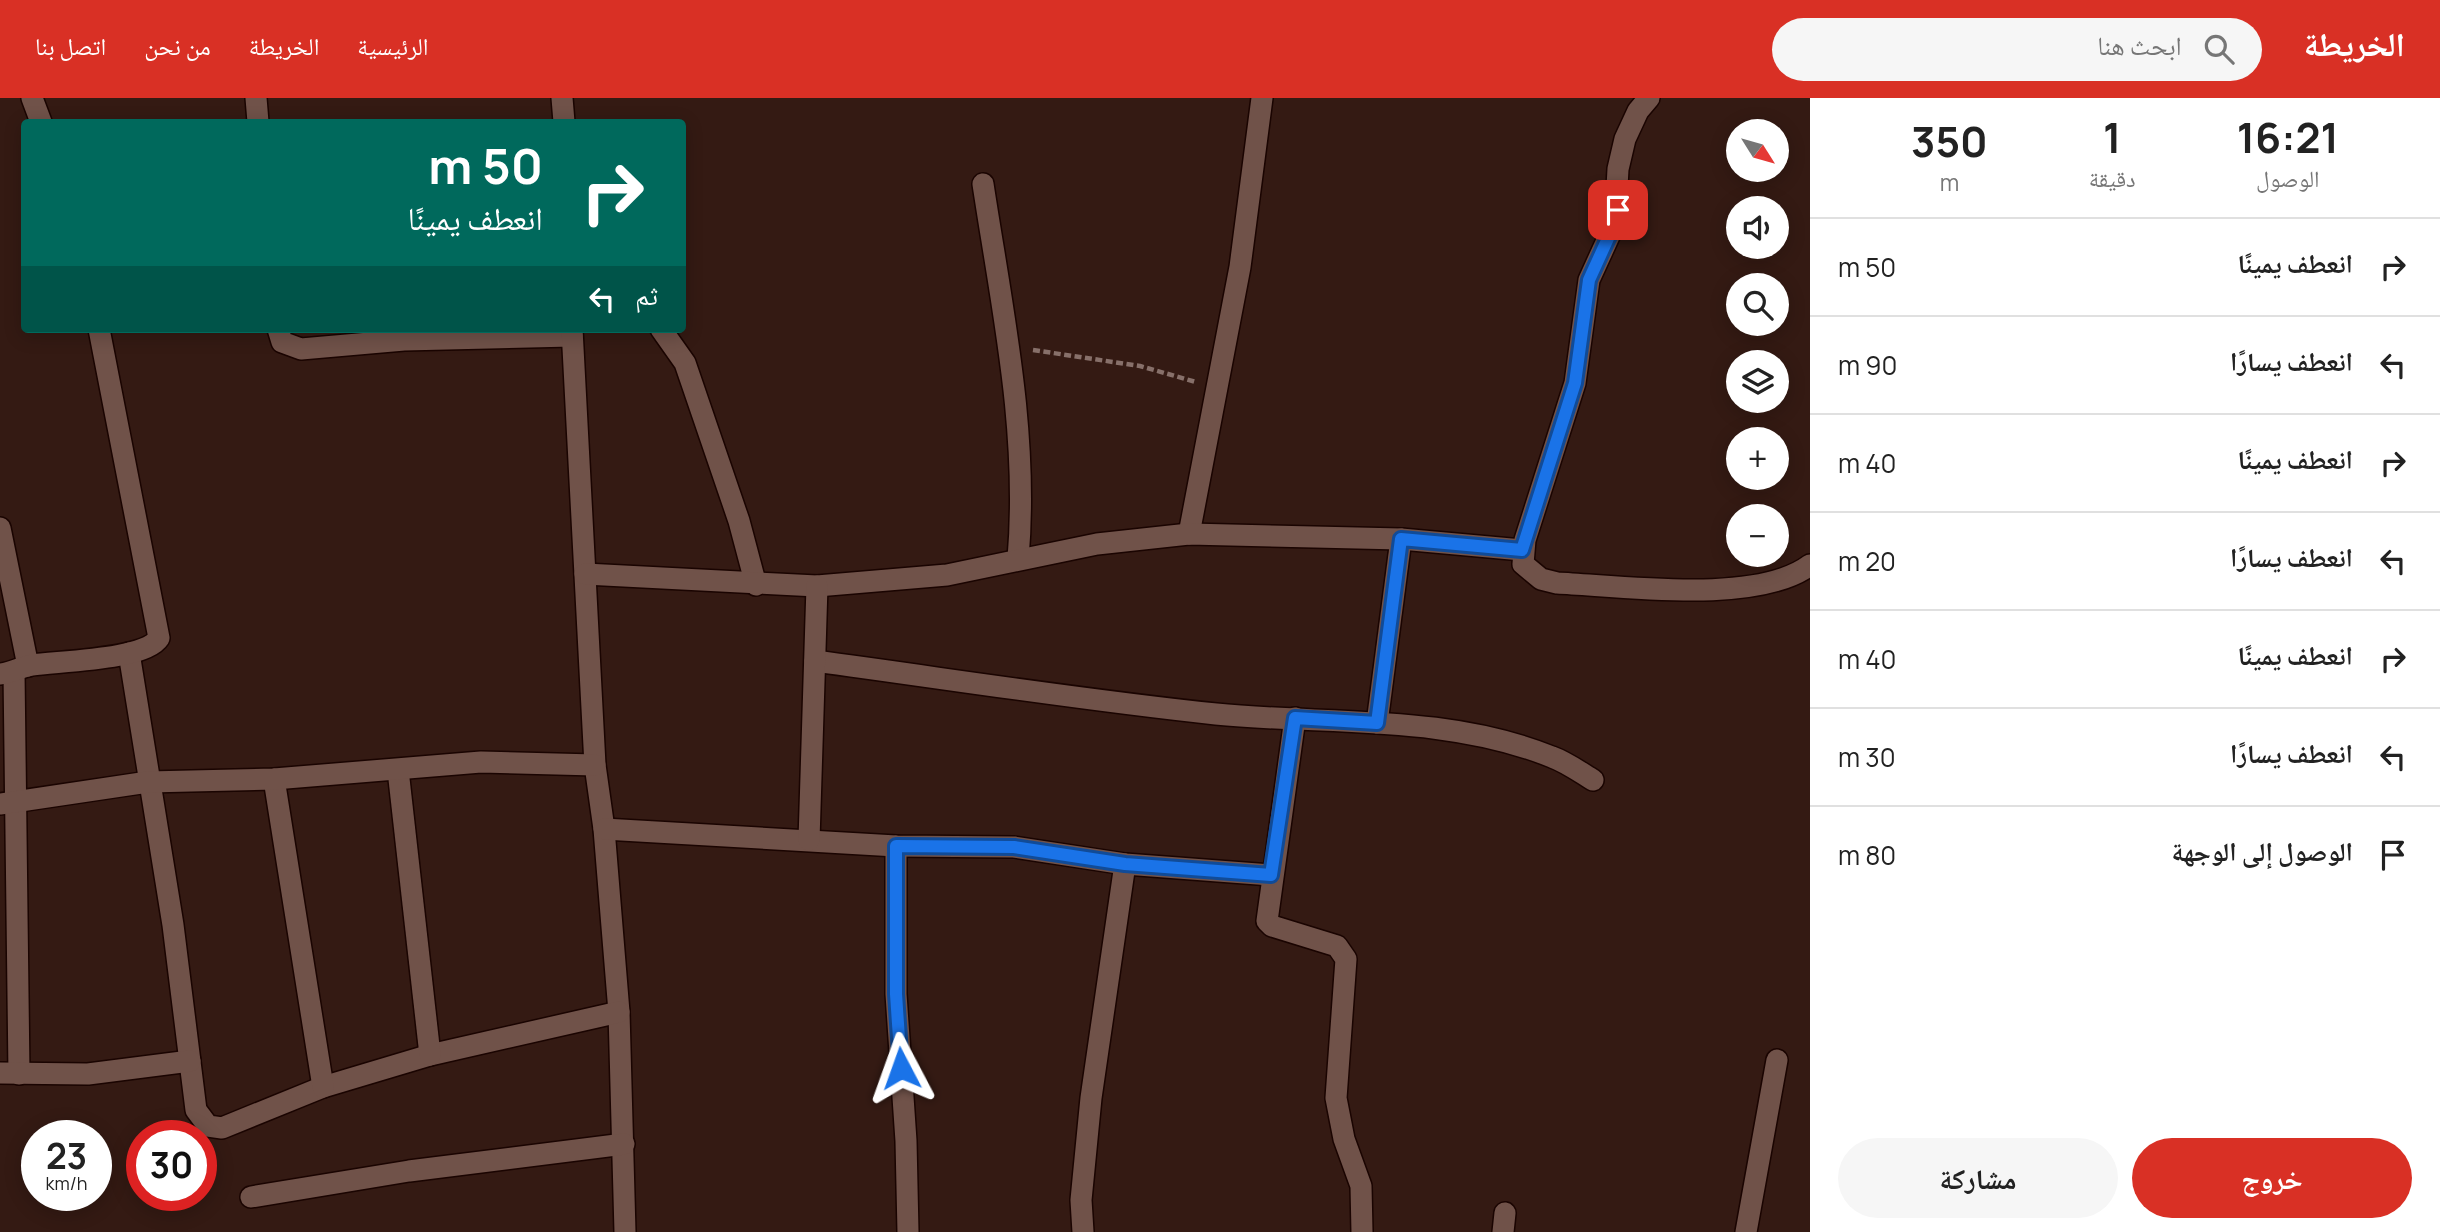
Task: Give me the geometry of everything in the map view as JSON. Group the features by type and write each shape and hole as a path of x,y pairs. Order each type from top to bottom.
{"street":[{"path":"32,98 40,119"},
{"path":"256,98 258,119"},
{"path":"562,98 564,119"},
{"path":"1189,534 1240,267 1262,98"},
{"path":"1649,98 1638,111 1625,139 1618,169 1615,223 1589,280 1575,383 1522,550 1523,564 1541,579 1722,590 1779,580 1810,565"},
{"path":"983,184 1009,347 1020,448 1018,559"},
{"path":"14,671 129,653 156,642 158,623 114,416 100,333"},
{"path":"279,333 282,342 301,349 404,340 551,333"},
{"path":"572,333 595,765 604,829 619,1012 625,1232"},
{"path":"664,333 685,363 738,521 756,585"},
{"path":"0,528 14,671 8,804 9,1074 88,1074 190,1061"},
{"path":"585,575 817,586 947,575 1097,544 1189,534 1401,539 1522,550"},
{"path":"1377,723 1401,539"},
{"path":"809,840 817,586"},
{"path":"129,653 173,925 196,1110 201,1120 213,1129 222,1128 323,1087 430,1055 619,1012"},
{"path":"815,661 1138,705 1377,723 1455,732 1513,744 1553,757 1593,780"},
{"path":"1295,718 1266,911 1272,926 1337,946 1346,959 1336,1098 1344,1139 1361,1186 1362,1232"},
{"path":"8,804 148,782 274,779 481,762 595,765"},
{"path":"398,770 430,1055"},
{"path":"274,779 323,1087"},
{"path":"604,829 896,846 1014,847 1125,864 1271,875"},
{"path":"896,846 896,994 906,1140 908,1232"},
{"path":"1083,1232 1081,1200 1091,1098 1125,864"},
{"path":"1746,1232 1777,1060"},
{"path":"251,1197 409,1171 624,1144"}],"path":[{"path":"1009,347 1140,366 1217,387"}],"route":[{"path":"901,1068 896,994 896,846 1014,847 1168,869 1271,875 1295,718 1377,723 1401,539 1482,544 1522,550 1548,461 1563,425 1575,383 1583,341 1589,280 1595,261 1615,223 1618,210"}]}
